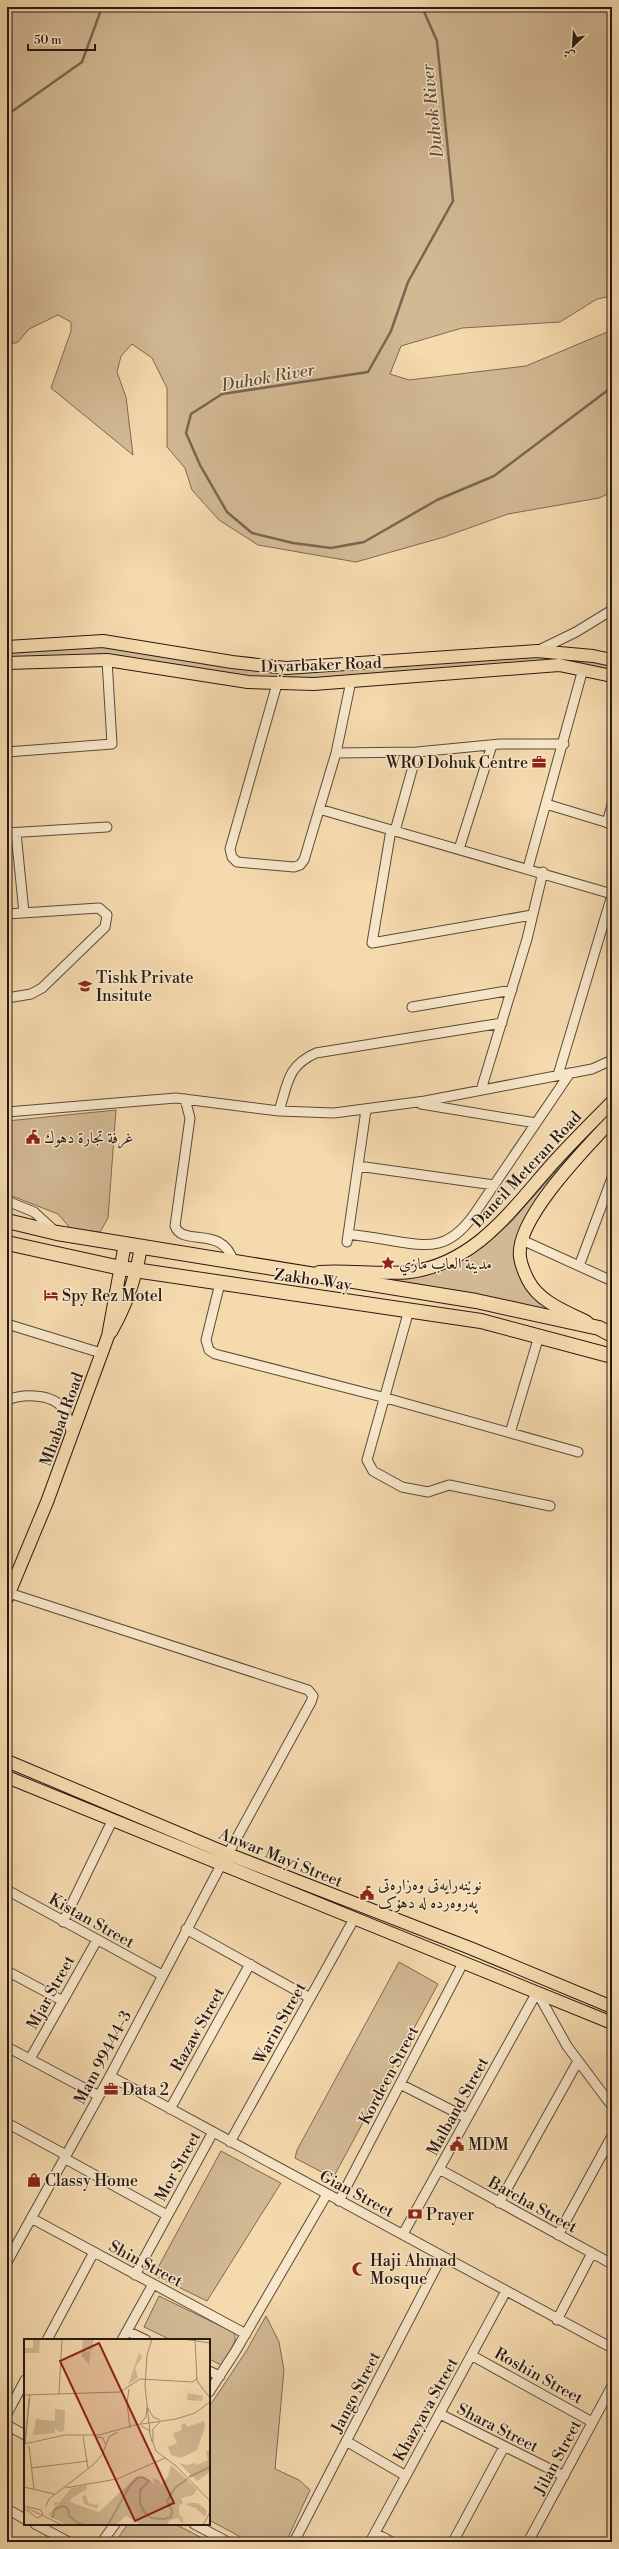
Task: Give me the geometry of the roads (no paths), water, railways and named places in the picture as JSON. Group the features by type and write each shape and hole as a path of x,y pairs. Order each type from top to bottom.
{"highway":[{"name":"Zakho Way","path":"7,1221 57,1233 234,1263 476,1301 599,1328 612,1335"},
{"name":"Zakho Way","path":"7,1243 121,1268 137,1269 220,1283 481,1321 612,1356"},
{"path":"7,1248 30,1249"}],"main road":[{"name":"Diyarbaker Road","path":"7,646 103,641 232,662 286,668 537,650 593,656 612,660"},
{"name":"Diyarbaker Road","path":"7,663 107,660 248,682 277,684 351,681 528,666 559,665 612,676"},
{"name":"Daneil Meteran Road","path":"297,1273 342,1270 410,1272 445,1263 475,1246 496,1228 558,1158 612,1102"},
{"name":"Daneil Meteran Road","path":"599,1328 547,1301 529,1281 520,1257 522,1240 533,1215 561,1175 612,1120"},
{"name":"Mhabad Road","path":"8,1596 72,1436 108,1336 125,1244"},
{"path":"108,1336 119,1318 137,1269 140,1247"},
{"name":"Anwar Mayi Street","path":"7,1761 228,1854 470,1948 612,2007"},
{"name":"Anwar Mayi Street","path":"7,1777 612,2023"}],"street":[{"path":"537,650 576,632 612,610"},
{"path":"7,752 112,744 107,660"},
{"path":"528,868 564,744 583,669"},
{"path":"277,684 230,849 232,857 237,862 294,867 300,865 304,860 336,753 351,681"},
{"path":"336,753 416,752 492,745 564,744"},
{"path":"459,849 492,745"},
{"path":"416,752 393,830 372,943 532,915"},
{"path":"546,804 610,823 612,805"},
{"path":"319,809 543,872 612,894 558,1075"},
{"path":"24,912 12,833 107,827"},
{"path":"481,1090 512,990 543,872"},
{"path":"7,914 99,908 107,915 105,927 42,988 30,994 7,998"},
{"path":"412,1007 512,990"},
{"path":"279,1111 294,1067 303,1058 316,1052 502,1023"},
{"path":"7,1112 185,1099 279,1111 328,1113 366,1110 413,1103 592,1069 612,1060"},
{"path":"366,1110 347,1238 418,1245 441,1243 455,1236 467,1224 570,1073"},
{"path":"185,1099 190,1118 175,1226 182,1234 216,1240 224,1244 231,1252 234,1263"},
{"path":"413,1103 536,1124"},
{"path":"358,1166 494,1185"},
{"path":"579,1266 609,1203 612,1178"},
{"path":"7,1200 34,1212 57,1233"},
{"path":"522,1240 612,1281"},
{"path":"220,1283 206,1340 211,1352 386,1398 578,1452"},
{"path":"409,1310 386,1398 367,1460 373,1471 402,1487 428,1492 449,1485 550,1506"},
{"path":"7,1324 101,1353"},
{"path":"510,1433 539,1336"},
{"path":"7,1400 15,1396 32,1395 59,1404 66,1412 72,1436"},
{"path":"8,1596 308,1690 313,1696 311,1702 228,1854"},
{"path":"63,1922 113,1819"},
{"name":"Mam 99444-3","path":"7,2262 110,2076 221,1865"},
{"name":"Kistan Street","path":"7,1890 162,1975"},
{"name":"Warin Street","path":"230,2142 354,1919"},
{"path":"186,1929 310,1998"},
{"name":"Mjar Street","path":"30,2059 97,1940"},
{"name":"Kordeen Street","path":"339,2200 463,1963"},
{"name":"Razaw Street","path":"170,2109 250,1964"},
{"path":"7,1971 63,2001"},
{"path":"537,1992 556,2028 578,2061 612,2106"},
{"name":"Malband Street","path":"403,2234 537,1992"},
{"path":"7,2047 99,2096"},
{"path":"499,2203 578,2061"},
{"name":"Gian Street","path":"110,2076 403,2234 557,2320 612,2348"},
{"path":"400,2084 467,2118"},
{"name":"Mor Street","path":"7,2123 167,2214"},
{"name":"Mor Street","path":"136,2275 167,2214 213,2132"},
{"path":"558,2235 612,2136"},
{"name":"Barcha Street","path":"440,2169 499,2203 612,2264"},
{"path":"210,2391 246,2334 327,2194"},
{"name":"Shin Street","path":"31,2218 152,2284 237,2327 246,2334"},
{"path":"48,2339 94,2252"},
{"path":"557,2320 592,2253"},
{"name":"Jango Street","path":"294,2542 442,2256"},
{"path":"123,2339 152,2284"},
{"name":"Khazyava Street","path":"370,2542 506,2291"},
{"path":"127,2331 144,2339"},
{"name":"Roshin Street","path":"471,2355 592,2422"},
{"path":"210,2371 220,2376"},
{"path":"7,2414 24,2382"},
{"name":"Jilan Street","path":"530,2541 612,2386"},
{"name":"Shara Street","path":"440,2414 504,2448 564,2476"},
{"path":"7,2426 24,2434"},
{"path":"346,2441 406,2476"},
{"path":"453,2542 504,2448"},
{"path":"7,2509 24,2518"},
{"path":"37,2525 69,2542"},
{"path":"102,2542 114,2525"},
{"path":"196,2525 228,2542"},
{"path":"375,2533 392,2542"},
{"path":"610,2542 612,2538"}],"waterway":[{"name":"Duhok River","path":"7,115 82,62 102,7"},
{"name":"Duhok River","path":"422,7 437,41 453,201 408,282 391,331 368,372 222,394 191,414 186,433 200,465 227,512 252,533 293,543 331,548 364,542 437,500 494,476 612,387"}],"place":[{"name":"WRO Dohuk Centre","path":"539,762"},
{"name":"Tishk Private Insitute","path":"85,986"},
{"name":"غرفة تجارة دهوك","path":"33,1137"},
{"name":"مدينة العاب مازي","path":"388,1263"},
{"name":"Spy Rez Motel","path":"51,1295"},
{"name":"نوێنەرایەتی وەزارەتی پەروەردە لە دهۆک","path":"367,1893"},
{"name":"Data 2","path":"111,2089"},
{"name":"MDM","path":"457,2144"},
{"name":"Classy Home","path":"34,2180"},
{"name":"Prayer","path":"415,2214"},
{"name":"Haji Ahmad Mosque","path":"359,2269"}]}
